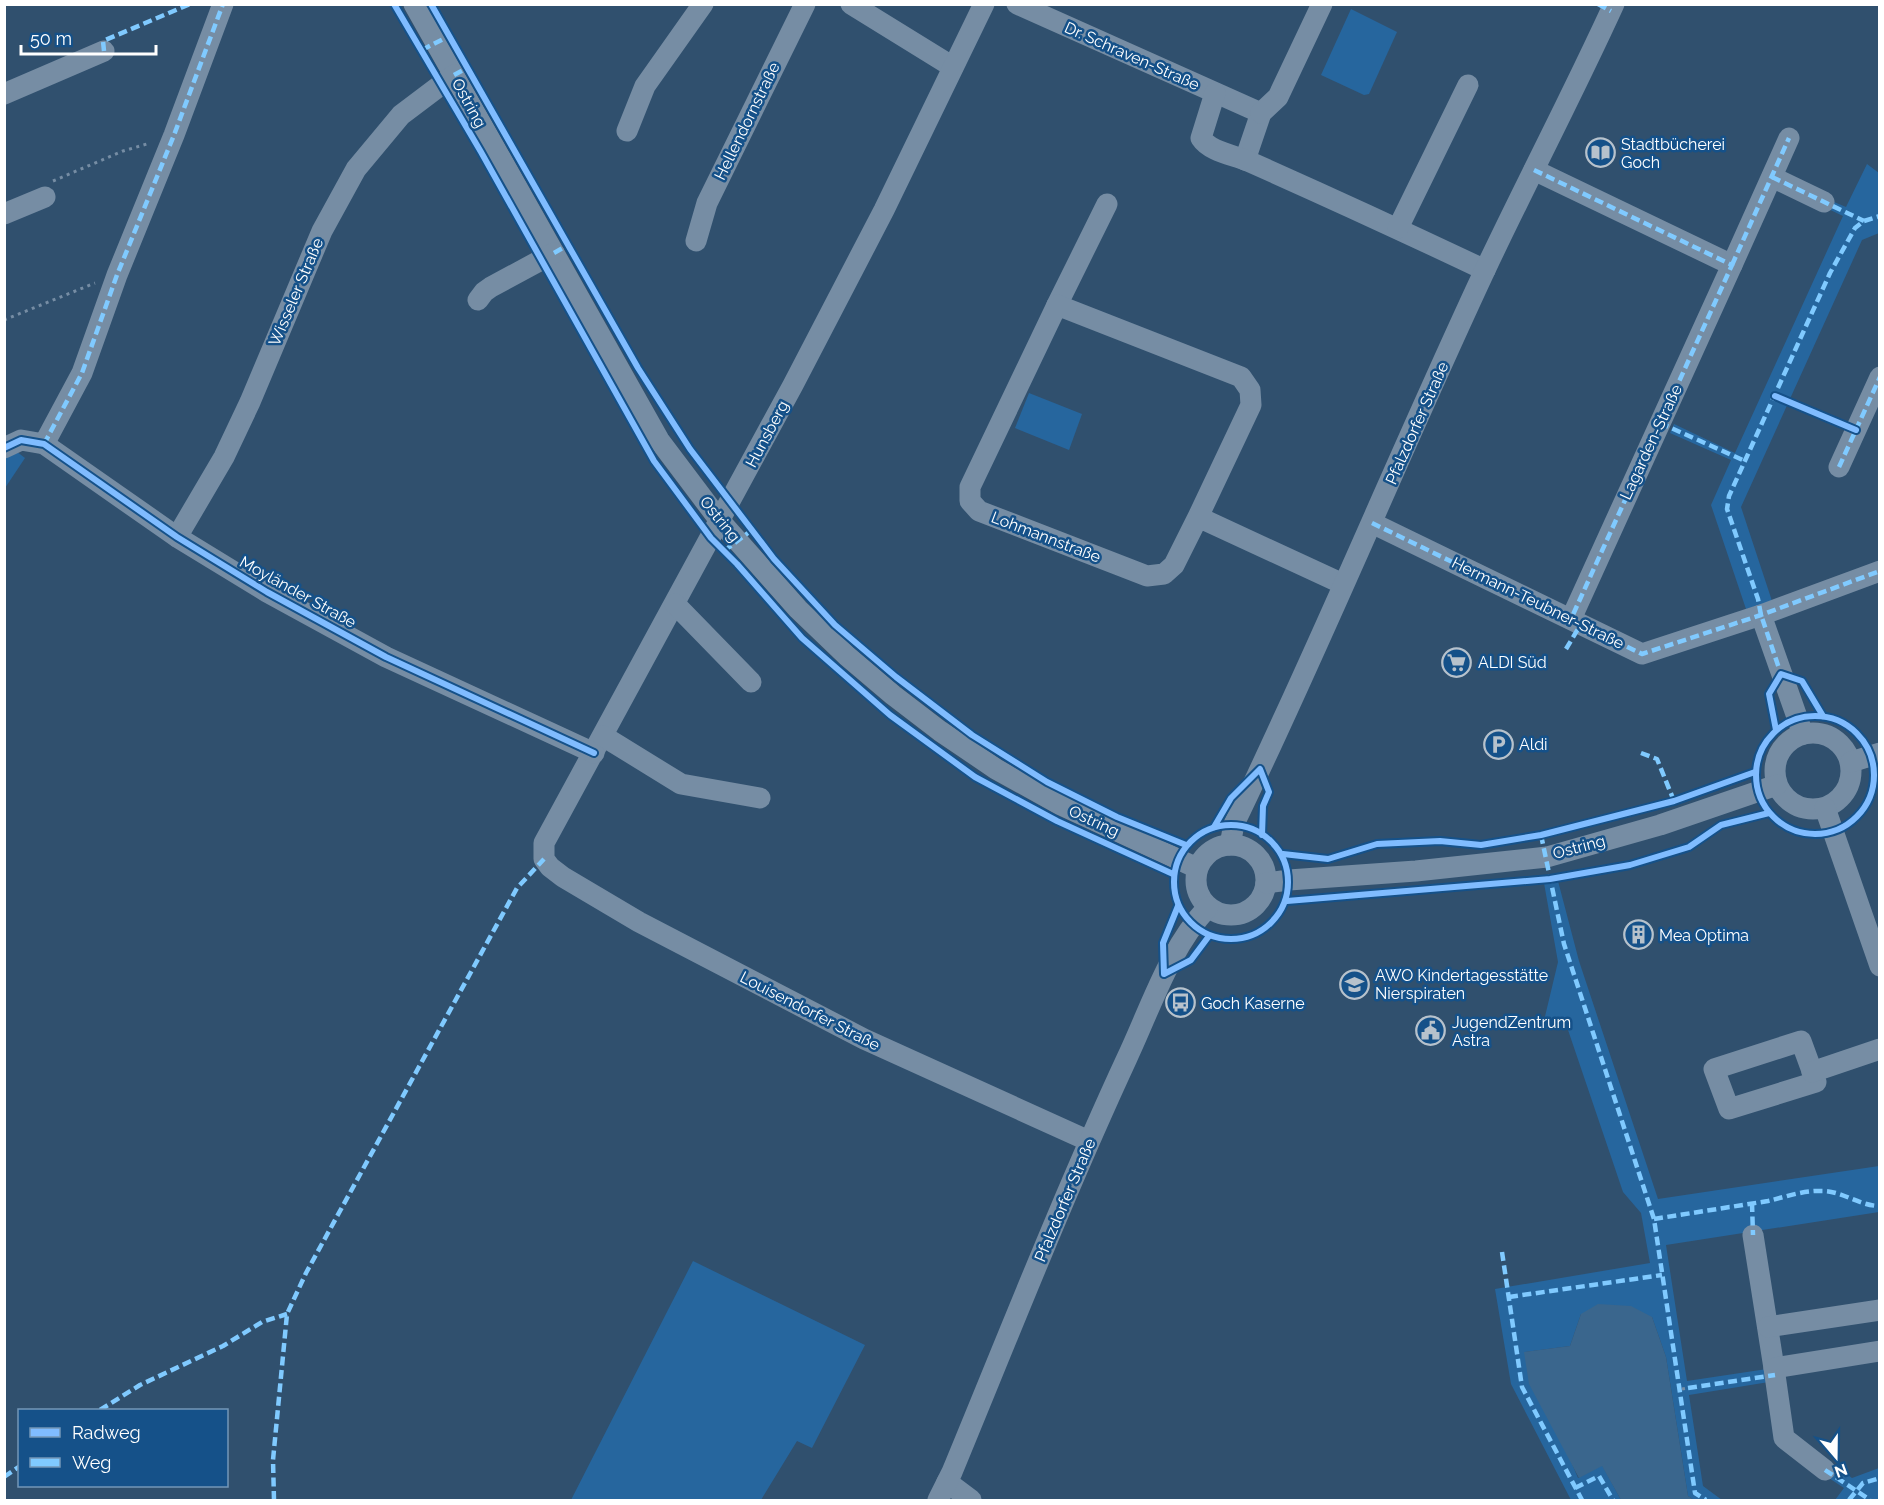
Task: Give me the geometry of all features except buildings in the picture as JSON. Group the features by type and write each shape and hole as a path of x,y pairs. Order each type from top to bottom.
{"street":[{"path":"4,448 21,440 44,444 82,373 117,275 174,135 223,4"},
{"name":"Ostring","path":"414,4 659,440 720,521 798,609 893,695 940,731 996,769 1061,805 1197,868"},
{"path":"627,131 645,86 703,4"},
{"name":"Hellendornstraße","path":"696,241 707,203 805,4"},
{"path":"851,4 953,67"},
{"name":"Hunsberg","path":"544,859 544,843 793,385 884,210 984,4"},
{"name":"Dr. Schraven-Straße","path":"1017,4 1261,113"},
{"path":"1245,160 1261,113 1278,96 1322,4"},
{"name":"Pfalzdorfer Straße","path":"1230,845 1234,824 1290,707 1485,270 1534,170 1608,7"},
{"path":"4,94 104,51"},
{"name":"Wisseler Straße","path":"177,537 225,457 322,231 356,169 401,115 454,75"},
{"path":"1398,228 1468,85"},
{"name":"Dr. Schraven-Straße","path":"1215,93 1201,138 1205,145 1245,160 1398,228 1485,270"},
{"name":"Lagarden-Straße","path":"1570,619 1789,138"},
{"path":"1534,170 1732,265"},
{"path":"1772,177 1824,202"},
{"path":"4,214 45,197"},
{"name":"Lohmannstraße","path":"1057,305 1241,377 1250,390 1251,405 1174,565 1164,574 1147,576 979,511 970,501 970,488 1057,305 1107,204"},
{"path":"478,300 491,287 554,253"},
{"path":"1839,467 1880,377"},
{"name":"Moyländer Straße","path":"44,444 177,537 267,591 386,657 598,744 681,784 760,798"},
{"path":"1198,517 1343,584"},
{"name":"Hermann-Teubner-Straße","path":"1372,523 1642,654 1761,615 1880,571"},
{"path":"675,604 751,682"},
{"path":"1761,615 1803,734"},
{"path":"1819,733 1833,738 1845,749 1851,762 1852,777 1847,790 1838,801 1826,808 1806,809 1789,801 1777,785 1775,769 1779,753 1790,741 1803,734 1819,733"},
{"path":"1851,762 1880,753"},
{"name":"Ostring","path":"1266,883 1416,871 1547,856 1660,825 1777,785"},
{"path":"1826,808 1880,966"},
{"path":"1230,845 1249,849 1262,864 1266,883 1262,897 1252,909 1239,914 1224,915 1208,907 1200,897 1196,885 1197,868 1204,856 1216,848 1230,845"},
{"name":"Louisendorfer Straße","path":"544,859 563,877 639,921 853,1034 1089,1141"},
{"name":"Pfalzdorfer Straße","path":"942,1491 1089,1141 1164,974 1192,924 1208,907"},
{"path":"1802,1041 1812,1072 1816,1082 1729,1110 1714,1069 1802,1041"},
{"path":"1812,1072 1880,1049"},
{"path":"1753,1235 1784,1438 1825,1470"},
{"path":"1768,1327 1880,1310"},
{"path":"1774,1368 1880,1351"},
{"path":"942,1491 971,1500"}],"path":[{"path":"45,197 52,181 123,151 174,135"},
{"path":"4,320 117,275"},
{"path":"1682,1389 1688,1388"}],"shaded area":[{"path":"1351,9 1397,32 1369,94 1364,95 1321,75"},
{"path":"1867,164 1879,173 1879,233 1862,240 1741,507 1772,601 1746,609 1711,505 1731,460 1670,433 1674,424 1735,453 1843,216 1818,204 1822,197 1846,207"},
{"path":"1029,393 1082,414 1069,450 1015,428"},
{"path":"16,451 25,458 5,488 5,456"},
{"path":"1558,881 1579,961 1658,1199 1879,1166 1879,1212 1666,1245 1687,1381 1767,1369 1769,1382 1689,1395 1703,1486 1722,1500 1694,1500 1688,1496 1666,1357 1652,1317 1581,1314 1570,1346 1525,1352 1578,1478 1602,1465 1621,1500 1571,1500 1511,1384 1495,1289 1650,1263 1641,1213 1623,1192 1567,1027 1542,1029 1558,962 1544,883"},
{"path":"693,1261 865,1345 812,1448 797,1441 761,1500 571,1500"},
{"path":"1598,1304 1631,1306 1652,1317 1666,1357 1688,1496 1694,1500 1621,1500 1602,1466 1579,1478 1529,1384 1524,1352 1570,1346 1581,1314"},
{"path":"1834,1465 1852,1478 1879,1468 1879,1500 1835,1500 1844,1488 1826,1476"}],"marked path":[{"path":"104,51 103,41 190,4"},
{"path":"44,444 82,373 117,275 174,135 223,4"},
{"path":"1598,4 1611,11"},
{"path":"422,50 449,36"},
{"path":"454,75 467,68"},
{"path":"1732,265 1789,138"},
{"path":"1534,170 1732,265 1571,619"},
{"path":"1772,177 1864,221"},
{"path":"1778,678 1781,674 1727,509 1729,496 1830,273 1855,228 1864,221 1880,216"},
{"path":"554,253 568,245"},
{"path":"1839,467 1880,377"},
{"path":"1660,423 1745,461"},
{"path":"1372,523 1642,654 1761,615 1880,571"},
{"path":"724,551 752,530"},
{"path":"1566,649 1581,624"},
{"path":"1641,753 1657,759 1674,801"},
{"path":"1541,835 1564,944 1654,1219 1695,1493 1706,1500"},
{"path":"274,1500 273,1460 287,1314 306,1273 517,888 544,859"},
{"path":"1654,1219 1815,1191 1830,1192 1865,1204 1880,1206"},
{"path":"1752,1203 1753,1235"},
{"path":"1502,1252 1522,1387 1582,1500"},
{"path":"1509,1297 1662,1275"},
{"path":"102,1409 140,1385 223,1346 262,1322 287,1314"},
{"path":"1688,1388 1775,1375"},
{"path":"4,1477 18,1467"},
{"path":"1825,1470 1870,1500"},
{"path":"1575,1488 1599,1476 1613,1500"},
{"path":"1849,1500 1863,1483 1880,1478"}],"cycle path":[{"path":"394,4 481,152 654,461 711,538 802,638 890,715 975,777 1057,821 1173,874"},
{"path":"431,4 638,368 690,449 774,559 835,625 896,677 972,735 1047,782 1117,817 1186,845"},
{"path":"1775,396 1856,430"},
{"path":"4,448 21,440 44,444 177,537 267,592 386,657 594,753"},
{"path":"1776,730 1769,694 1781,674 1802,681 1823,716"},
{"path":"1815,716 1838,720 1857,733 1870,752 1874,775 1870,798 1857,817 1838,830 1815,834 1792,830 1773,817 1760,798 1756,775 1760,752 1773,733 1792,720 1815,716"},
{"path":"1214,827 1231,798 1260,769 1269,792 1263,806 1262,835"},
{"path":"1283,854 1328,859 1377,844 1440,841 1481,845 1541,835 1674,801 1755,772"},
{"path":"1287,901 1550,879 1630,865 1689,847 1721,825 1769,813"},
{"path":"1231,825 1253,829 1272,841 1284,860 1288,882 1284,904 1272,923 1253,935 1231,939 1209,935 1190,923 1178,904 1174,882 1178,860 1190,841 1209,829 1231,825"},
{"path":"1178,906 1163,943 1164,974 1191,960 1209,936"}],"place":[{"name":"Stadtbücherei Goch","path":"1600,153"},
{"name":"ALDI Süd","path":"1457,662"},
{"name":"Aldi","path":"1498,744"},
{"name":"Mea Optima","path":"1638,935"},
{"name":"AWO Kindertagesstätte Nierspiraten","path":"1354,984"},
{"name":"Goch Kaserne","path":"1180,1003"},
{"name":"JugendZentrum Astra","path":"1431,1031"}]}
